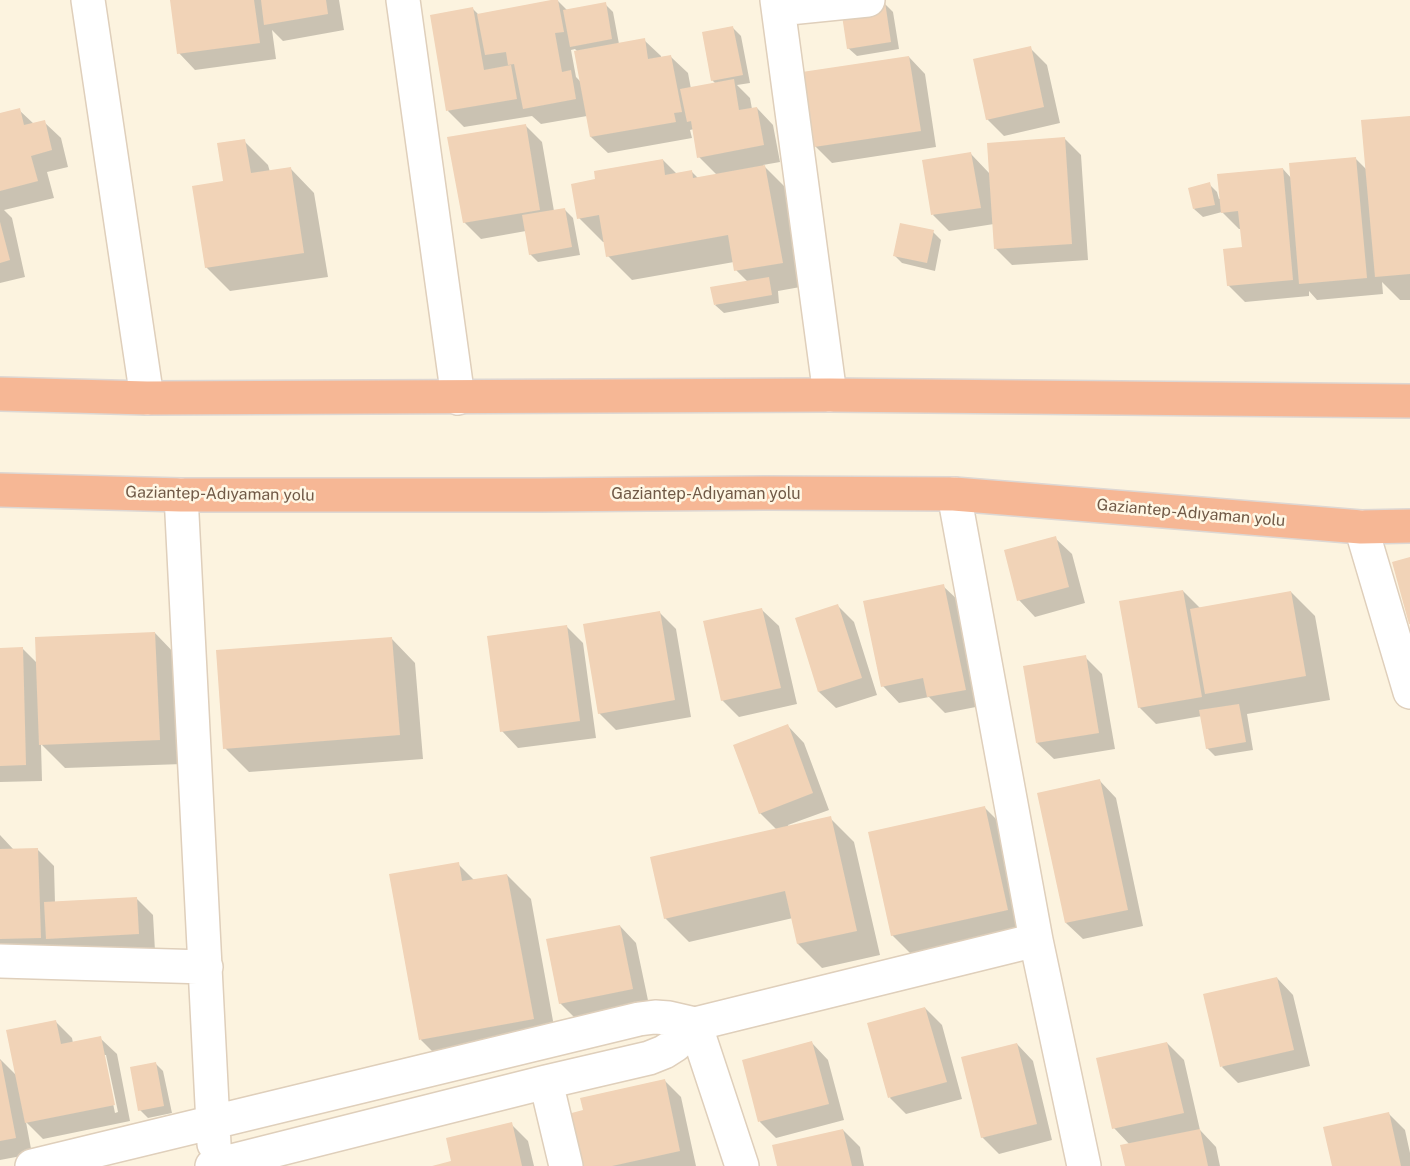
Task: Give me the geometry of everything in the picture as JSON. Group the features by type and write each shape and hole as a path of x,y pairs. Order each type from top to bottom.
{"highway":[{"path":"0,394 147,398 830,395 1410,401"},
{"name":"Gaziantep-Adıyaman yolu","path":"0,490 181,495 954,494 1361,527 1410,526"}],"street":[{"path":"88,0 147,398"},
{"path":"403,0 458,398"},
{"path":"830,395 778,5 867,0"},
{"path":"954,494 1036,940 1084,1166"},
{"path":"181,495 214,1123 214,1166 649,1058 675,1045 695,1024"},
{"path":"1361,527 1410,692"},
{"path":"32,1166 639,1019 669,1018 695,1024 1036,940"},
{"path":"0,961 206,967"},
{"path":"695,1024 742,1166"},
{"path":"546,1082 566,1166"}],"building":[{"path":"170,0 254,0 260,43 177,54"},
{"path":"261,0 326,0 328,14 264,25"},
{"path":"558,0 564,32 555,33 562,72 571,70 576,99 523,109 514,64 508,65 506,52 485,55 477,14"},
{"path":"606,2 612,39 570,47 563,10"},
{"path":"885,2 891,42 847,49 841,9"},
{"path":"473,7 484,70 511,65 517,99 446,111 430,15"},
{"path":"733,26 743,75 711,81 702,32"},
{"path":"645,38 648,59 671,55 682,112 674,113 676,122 590,137 574,51"},
{"path":"1031,46 1044,107 986,120 973,59"},
{"path":"909,56 921,131 814,147 802,72"},
{"path":"734,79 739,110 757,107 764,145 697,158 691,121 687,122 680,89"},
{"path":"20,108 24,125 45,120 52,150 31,156 38,181 0,191 0,113"},
{"path":"1410,116 1410,274 1375,277 1361,120"},
{"path":"526,124 540,210 463,223 447,137"},
{"path":"1065,137 1072,244 994,249 987,143"},
{"path":"245,139 251,173 291,167 304,253 205,268 192,186 223,181 217,143"},
{"path":"971,152 981,208 931,215 922,160"},
{"path":"1356,157 1367,278 1299,284 1289,163"},
{"path":"663,159 665,175 692,170 693,178 765,165 783,263 734,271 728,235 606,257 599,215 577,219 571,184 595,179 594,171"},
{"path":"1283,168 1293,280 1227,286 1223,249 1242,247 1238,211 1221,213 1217,174"},
{"path":"1210,182 1215,205 1193,209 1188,188"},
{"path":"565,208 572,247 529,255 522,215"},
{"path":"0,222 10,260 0,263"},
{"path":"900,223 934,230 927,263 893,256"},
{"path":"769,277 772,295 714,305 710,287"},
{"path":"1056,536 1069,587 1017,601 1004,550"},
{"path":"1410,557 1410,624 1409,624 1392,562"},
{"path":"944,584 966,690 927,697 923,678 881,687 863,601"},
{"path":"1183,590 1202,697 1138,708 1119,601"},
{"path":"1291,591 1306,676 1205,694 1190,609"},
{"path":"838,604 862,678 818,692 795,618"},
{"path":"762,608 781,688 721,701 703,621"},
{"path":"660,611 675,700 598,714 583,624"},
{"path":"567,625 580,721 500,732 487,636"},
{"path":"155,632 160,740 39,745 35,637"},
{"path":"392,637 400,735 223,749 216,650"},
{"path":"23,647 26,765 0,766 0,648"},
{"path":"1086,655 1099,733 1036,743 1023,666"},
{"path":"1239,704 1246,742 1206,749 1199,710"},
{"path":"788,724 813,793 759,814 733,745"},
{"path":"1100,779 1128,910 1065,923 1037,793"},
{"path":"985,806 1008,910 891,936 868,832"},
{"path":"831,816 857,931 797,944 785,891 664,919 650,857"},
{"path":"38,848 41,938 0,939 0,849"},
{"path":"459,862 462,881 507,874 534,1019 419,1040 389,874"},
{"path":"137,897 139,934 46,939 44,902"},
{"path":"620,925 633,989 559,1004 546,939"},
{"path":"1277,977 1294,1050 1220,1067 1203,994"},
{"path":"925,1007 947,1082 888,1098 867,1023"},
{"path":"56,1020 61,1044 101,1036 115,1105 25,1123 6,1030"},
{"path":"812,1041 829,1104 758,1122 742,1060"},
{"path":"1167,1042 1184,1113 1112,1129 1096,1058"},
{"path":"1017,1043 1037,1124 981,1138 961,1057"},
{"path":"0,1061 16,1138 0,1141"},
{"path":"156,1062 164,1106 138,1111 130,1067"},
{"path":"665,1079 680,1151 612,1166 580,1166 568,1114 583,1110 580,1098"},
{"path":"1389,1112 1401,1166 1332,1166 1323,1127"},
{"path":"512,1122 522,1166 432,1166 451,1161 446,1138"},
{"path":"843,1129 852,1166 777,1166 772,1145"},
{"path":"1200,1129 1208,1166 1125,1166 1120,1145"}]}
